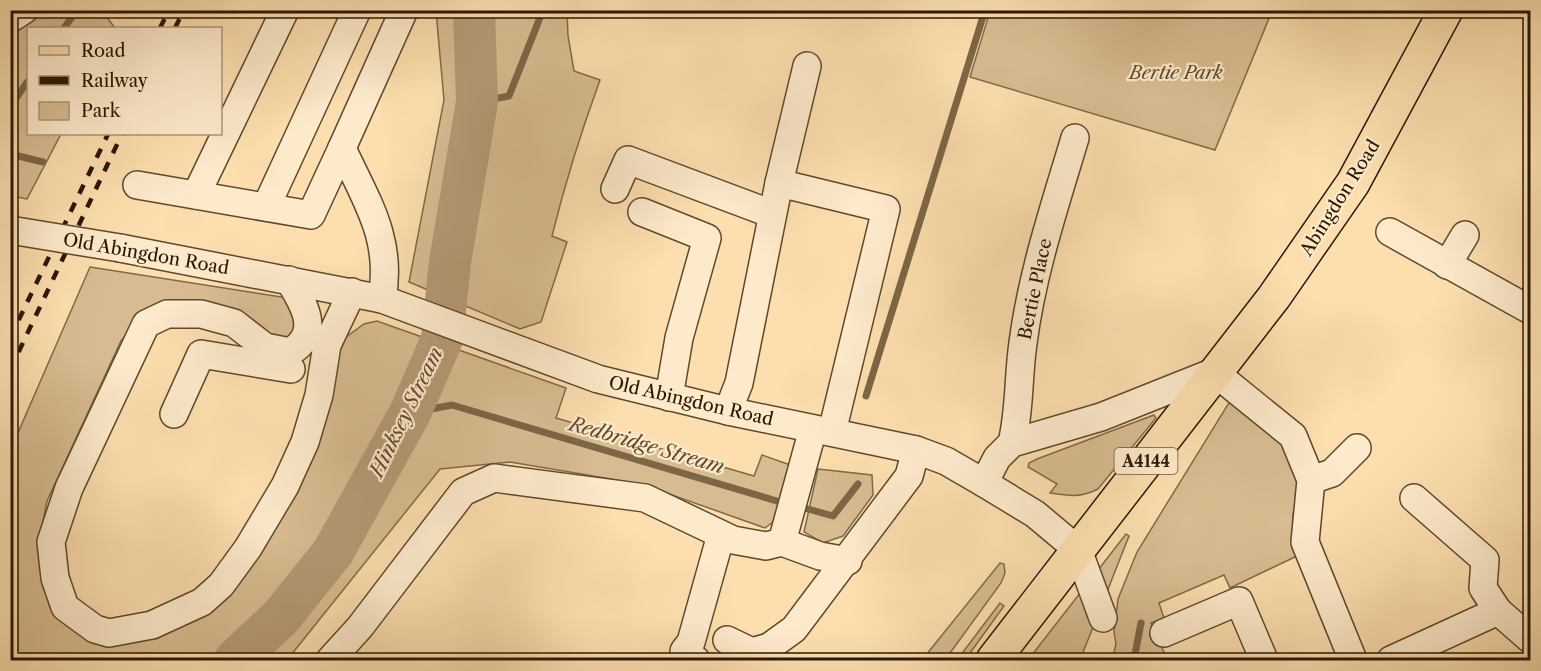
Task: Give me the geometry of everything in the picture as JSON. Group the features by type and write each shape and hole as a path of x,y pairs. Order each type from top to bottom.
{"main road":[{"name":"Abingdon Road","path":"993,660 1274,297 1353,183 1446,10"}],"street":[{"path":"10,19 24,10"},
{"path":"196,195 285,10"},
{"path":"266,207 357,10"},
{"path":"137,185 311,215 404,10"},
{"path":"728,411 739,383 772,214 807,66"},
{"name":"Bertie Place","path":"1012,443 1017,421 1023,343 1039,261 1075,138"},
{"path":"342,148 375,220 386,258 391,302"},
{"path":"615,189 628,160 772,214"},
{"path":"330,660 360,627 463,492 494,478 645,498 721,535 766,546 786,531 804,466 823,431 886,209 779,183"},
{"path":"642,212 707,238 678,338 669,397"},
{"name":"Old Abingdon Road","path":"10,230 120,248 352,292 391,302 480,333 598,379 728,411 916,450 946,461 1035,514 1078,550"},
{"path":"1390,232 1530,310"},
{"path":"1448,265 1465,235"},
{"path":"285,279 306,308 308,329 291,361"},
{"path":"291,361 265,347 234,323 201,314 167,314 146,324 69,488 51,542 55,578 65,606 81,621 95,629 109,633 143,627 182,613 202,602 221,585 248,548 285,486 305,442 319,395 327,345 352,292"},
{"path":"174,414 201,354 324,362"},
{"path":"1214,372 1293,436 1311,480 1305,542 1353,660"},
{"name":"Abingdon Road","path":"1012,443 1101,417 1214,372"},
{"path":"984,483 997,458 1012,443"},
{"path":"1311,480 1332,473 1357,448"},
{"path":"727,640 752,652 769,647 794,629 848,561 909,476 916,450"},
{"path":"1414,498 1485,560 1483,588 1498,611 1530,639"},
{"path":"786,531 820,556 848,561"},
{"path":"696,660 684,651 691,642 721,535"},
{"path":"1078,550 1103,618"},
{"path":"1164,633 1239,601 1264,660"},
{"path":"1391,660 1498,611"}],"green space":[{"name":"Bertie Park","path":"990,10 1272,11 1215,150 970,77"},
{"path":"10,11 102,11 114,27 27,27 27,135 60,135 27,199 11,196"},
{"path":"436,11 567,11 568,36 574,71 600,80 562,197 552,236 567,242 541,322 520,329 409,282 444,100"},
{"path":"90,267 294,299 299,327 295,336 278,344 249,323 138,320 121,341 47,501 40,536 40,557 115,644 244,574 342,340 364,324 377,321 566,388 556,418 754,476 762,455 796,467 777,519 765,528 641,484 510,462 440,469 287,660 11,660 11,449"},
{"path":"1230,401 1288,448 1302,489 1293,513 1294,538 1299,555 1230,588 1224,575 1159,603 1164,618 1151,623 1166,657 1161,660 1112,660 1116,644 1114,632 1118,599 1137,552"},
{"path":"1154,415 1156,418 1098,489 1092,492 1075,496 1050,493 1057,484 1028,467 1029,463 1037,459"},
{"path":"818,469 872,475 873,495 843,536 823,543 804,532"},
{"path":"1126,534 1129,536 1080,660 1028,660"},
{"path":"1000,563 1004,564 1005,573 1001,583 945,660 922,660"},
{"path":"1000,603 1004,606 965,660 957,660"}],"waterway":[{"path":"65,27 77,10"},
{"name":"Hinksey Stream","path":"235,660 281,617 333,552 410,413 442,339 450,262 477,102 474,10"},
{"path":"477,102 509,96 543,10"},
{"name":"Redbridge Stream","path":"866,396 985,10"},
{"path":"10,107 27,82"},
{"path":"10,154 43,162"},
{"name":"Redbridge Stream","path":"410,413 452,405 787,504"},
{"name":"Redbridge Stream","path":"797,506 833,516 858,484"},
{"path":"1134,660 1141,623"}],"railway":[{"path":"160,27 169,10"},
{"path":"176,27 184,10"},
{"path":"10,338 108,135"},
{"path":"10,370 122,135"}]}
